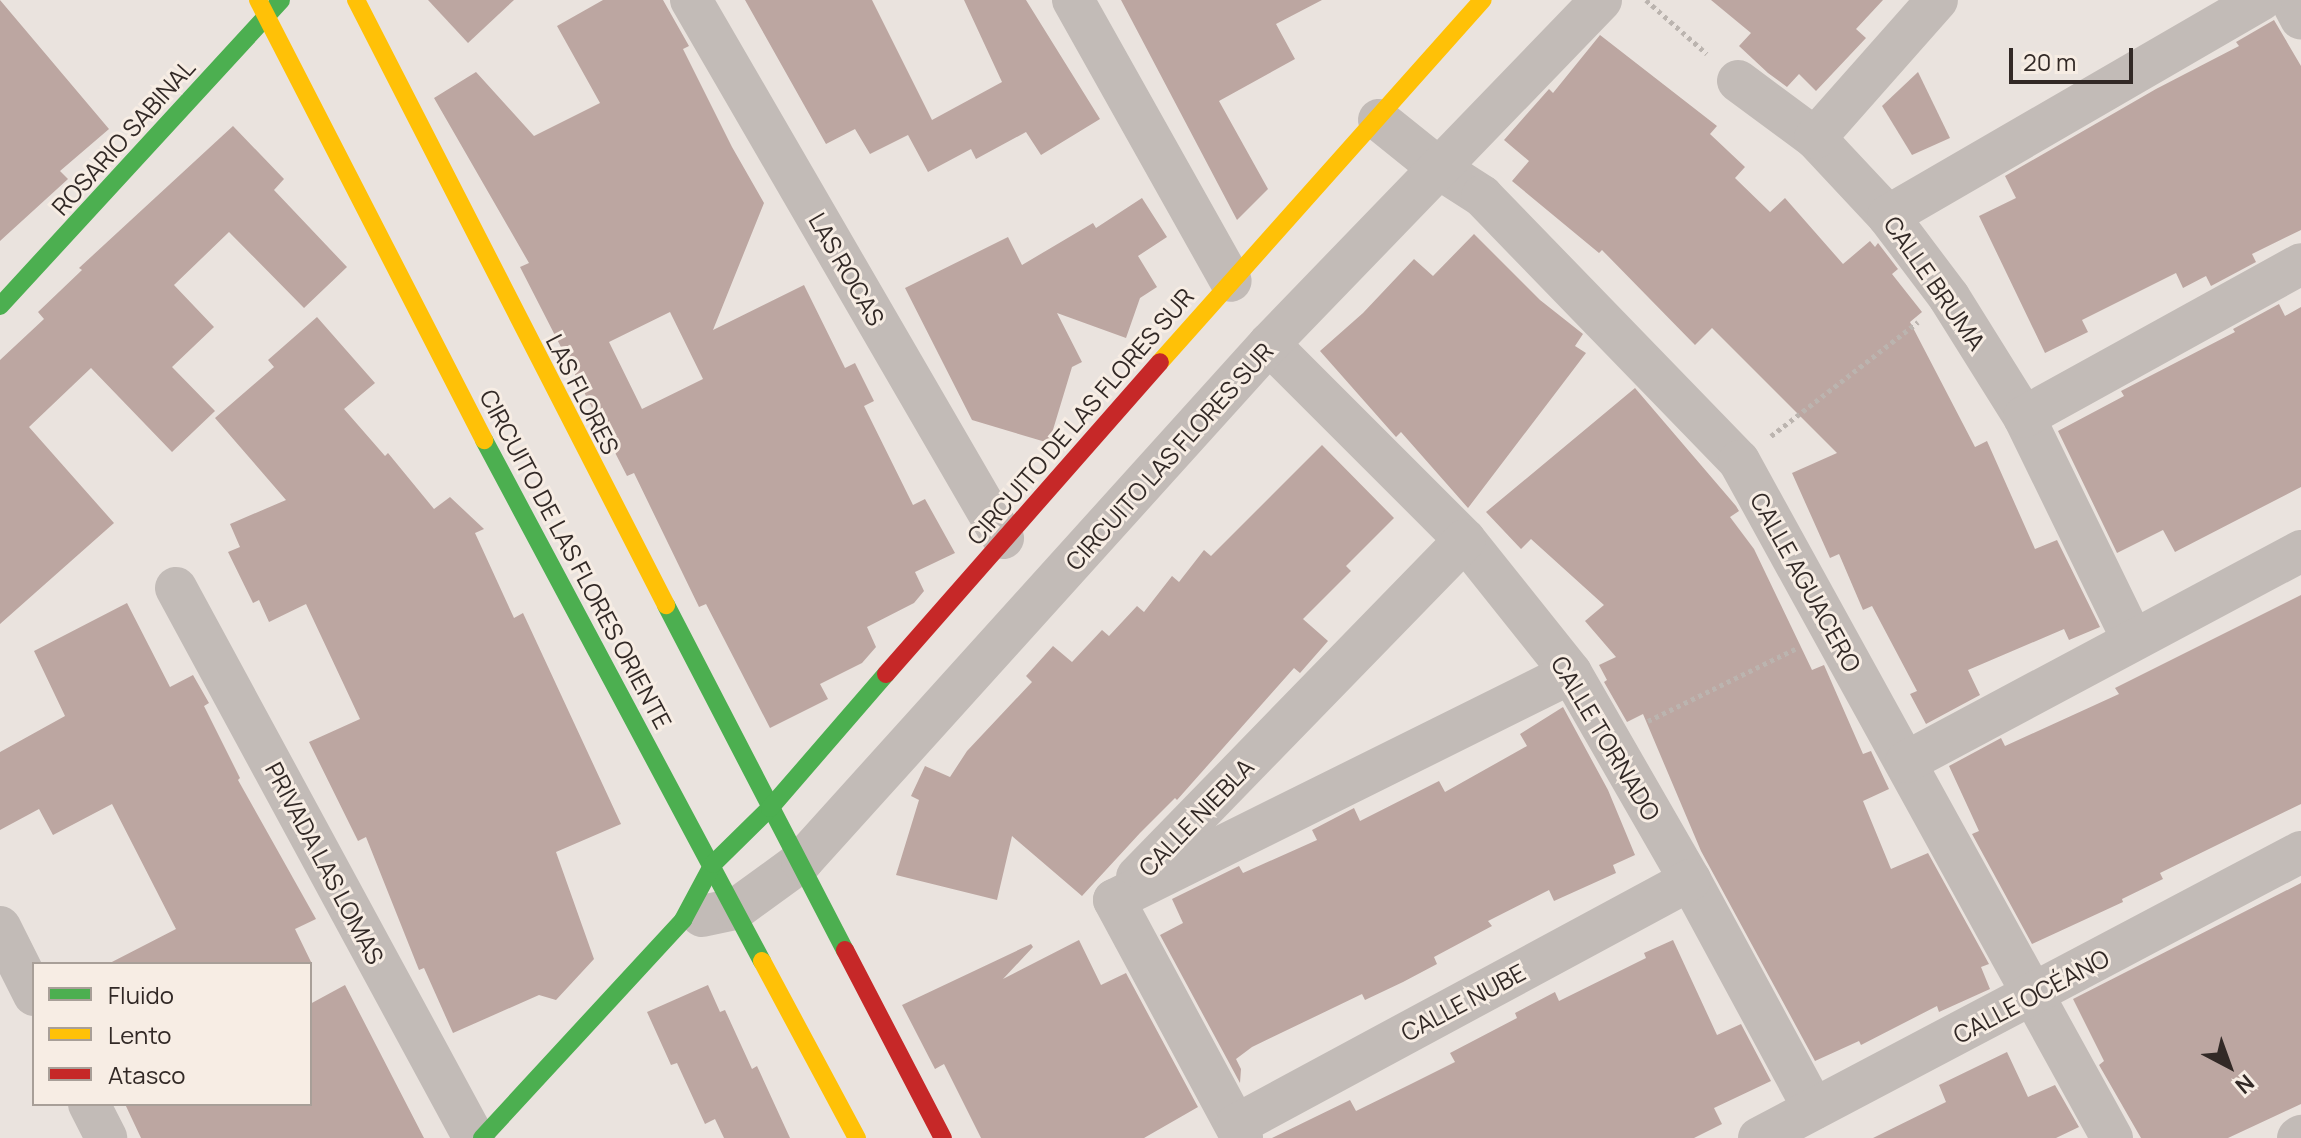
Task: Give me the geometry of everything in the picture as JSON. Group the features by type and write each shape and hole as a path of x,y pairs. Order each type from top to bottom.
{"main road":[{"name":"ROSARIO SABINAL","path":"0,306 262,8 281,0"},
{"name":"LAS FLORES","path":"356,0 770,808 802,861 943,1138"},
{"name":"CIRCUITO DE LAS FLORES SUR","path":"482,1138 683,920 713,864 770,808 1003,538 1379,120 1476,3"},
{"name":"CIRCUITO DE LAS FLORES ORIENTE","path":"262,8 475,424 857,1138"}],"street":[{"name":"LAS ROCAS","path":"691,0 1003,538"},
{"path":"1073,0 1231,281"},
{"name":"CIRCUITO LAS FLORES SUR","path":"736,909 802,861 1269,344 1601,0"},
{"path":"1815,138 1937,0"},
{"path":"1888,216 2261,0"},
{"path":"2291,0 2301,19"},
{"name":"CALLE BRUMA","path":"1738,81 1815,138 1888,216 1949,297 2024,417 2132,638"},
{"name":"CALLE AGUACERO","path":"1379,120 1440,169 1482,196 1739,461 2112,1138"},
{"path":"2024,417 2301,264"},
{"name":"CALLE TORNADO","path":"1269,344 1465,540 1571,673 1690,880 1814,1109"},
{"name":"CALLE NIEBLA","path":"1114,900 1465,540"},
{"path":"1906,762 2132,638 2301,551"},
{"name":"PRIVADA LAS LOMAS","path":"176,588 474,1138"},
{"path":"1239,1132 1114,900 1571,673"},
{"name":"CALLE OCÉANO","path":"1759,1138 2301,852"},
{"name":"CALLE NUBE","path":"1239,1132 1690,880"},
{"path":"683,920 736,909"},
{"path":"0,927 32,991"},
{"path":"90,1106 106,1138"}],"path":[{"path":"1646,0 1738,81"},
{"path":"1739,461 1949,297"},
{"path":"1611,739 1833,630"}],"building":[{"path":"0,0 109,129 60,171 68,179 0,241"},
{"path":"428,0 514,0 468,43"},
{"path":"603,0 663,0 689,46 683,49 764,203 713,330 804,285 845,368 855,363 874,401 864,406 913,505 925,499 955,553 915,572 924,591 914,603 867,627 876,647 862,663 820,684 828,699 770,728 706,604 699,607 634,473 627,476 520,267 529,263 434,98 476,72 534,136 600,103 557,26","holes":["670,312 703,379 642,409 609,342"]},
{"path":"745,0 872,0 932,120 1002,82 964,0 1026,0 1100,119 1041,155 1026,132 976,159 971,149 928,172 908,135 870,154 855,129 826,144"},
{"path":"1121,0 1322,0 1276,24 1295,59 1219,101 1268,189 1237,220"},
{"path":"1711,0 1883,0 1856,29 1866,38 1816,91 1799,74 1787,87 1768,73 1739,46 1751,33"},
{"path":"2274,20 2301,66 2301,230 2252,254 2256,262 2211,286 2206,276 2183,288 2176,273 2082,320 2088,332 2045,353 1979,216 2016,198 2005,176 2156,89 2239,46 2236,42"},
{"path":"1600,35 1717,126 1710,134 1745,167 1735,178 1770,212 1785,198 1843,264 1870,241 1875,247 1878,243 1898,269 1892,274 1922,312 1910,322 1975,447 1987,441 2035,549 2057,540 2100,627 2069,640 2064,629 1968,670 1980,695 1926,724 1910,694 1917,691 1872,606 1863,610 1839,554 1830,558 1792,473 1837,453 1712,328 1695,345 1602,250 1599,253 1512,181 1529,161 1504,140 1549,89 1553,93"},
{"path":"1918,72 1950,138 1912,155 1882,106"},
{"path":"233,126 284,179 274,190 347,267 304,308 229,232 174,285 214,327 172,367 215,411 172,452 91,368 29,427 114,523 0,624 0,360 44,319 38,312 82,270 79,268"},
{"path":"1142,198 1167,237 1138,256 1157,287 1140,298 1126,338 1057,313 1082,362 1072,367 1049,443 972,420 905,288 1008,237 1022,265 1093,223 1096,228"},
{"path":"1474,234 1540,300 1583,334 1575,346 1586,353 1468,508 1401,432 1396,437 1320,351 1363,313 1414,259 1433,276"},
{"path":"2279,304 2285,316 2301,307 2301,487 2175,552 2163,530 2117,553 2058,431 2124,396 2121,391 2235,332 2233,329"},
{"path":"317,317 375,383 344,409 385,456 388,453 434,509 450,497 484,529 475,533 514,618 523,613 621,824 556,852 594,959 556,1000 539,995 453,1033 424,968 419,970 366,837 358,841 309,742 360,719 306,604 269,622 259,600 253,603 228,552 240,547 230,524 286,500 215,418 274,367 268,360"},
{"path":"1635,388 1739,511 1730,517 1754,549 1812,670 1824,665 1863,754 1871,751 1889,789 1863,801 1891,869 1928,853 1989,964 1981,967 1990,989 1939,1012 1937,1006 1861,1045 1859,1041 1815,1061 1701,851 1643,714 1627,722 1604,682 1607,680 1599,665 1616,657 1585,621 1604,605 1531,539 1521,549 1486,512"},
{"path":"1322,445 1394,518 1346,566 1351,571 1303,619 1328,641 1300,673 1294,668 1177,800 1175,798 1140,833 1082,896 1012,836 997,900 896,875 919,800 911,796 925,766 950,777 967,751 1032,682 1026,676 1053,646 1072,662 1102,630 1109,636 1137,606 1144,612 1172,576 1179,582 1204,550 1211,556"},
{"path":"2301,595 2301,804 2160,873 2163,879 2122,899 2123,902 2032,944 1972,834 1979,831 1949,766 2001,738 2005,746 2119,694 2115,688"},
{"path":"127,603 170,687 193,675 209,703 204,706 240,778 238,780 316,919 295,929 311,962 112,962 176,929 112,804 53,835 39,809 0,830 0,752 65,716 34,651"},
{"path":"1563,707 1608,790 1635,855 1613,865 1616,873 1554,901 1549,890 1488,921 1492,926 1434,957 1437,964 1403,982 1365,1000 1362,994 1252,1047 1236,1059 1241,1069 1240,1083 1160,935 1183,923 1172,899 1239,866 1243,873 1317,840 1312,830 1354,808 1360,821 1439,781 1445,792 1527,746 1520,734"},
{"path":"2301,883 2301,1104 2228,1138 2141,1138 2099,1065 2104,1061 2073,999"},
{"path":"1079,940 1101,985 1126,973 1198,1107 1144,1138 981,1138 944,1064 935,1069 902,1005 1031,944 1033,947 1003,979"},
{"path":"1673,940 1717,1035 1741,1024 1771,1081 1714,1108 1722,1124 1694,1138 1272,1138 1350,1100 1356,1111 1411,1084 1455,1062 1450,1053 1517,1018 1515,1013 1555,992 1559,1001 1646,958 1644,953"},
{"path":"345,985 424,1138 141,1138 126,1106 312,1106 312,1003"},
{"path":"708,985 720,1012 725,1010 752,1069 757,1066 790,1138 724,1138 715,1119 705,1124 677,1063 671,1065 647,1012"},
{"path":"2007,1052 2028,1097 2055,1085 2079,1127 2056,1138 1873,1138 1946,1102 1939,1085"}],"traffic: fast":[{"path":"0,306 281,0"},
{"path":"484,440 762,961"},
{"path":"666,605 845,950"},
{"path":"482,1138 683,920 713,864 770,808 886,674"}],"traffic: slow":[{"path":"258,0 484,440"},
{"path":"356,0 666,605"},
{"path":"1160,362 1483,0"},
{"path":"762,961 857,1138"}],"traffic: jam":[{"path":"886,674 1160,362"},
{"path":"845,950 943,1138"}]}
